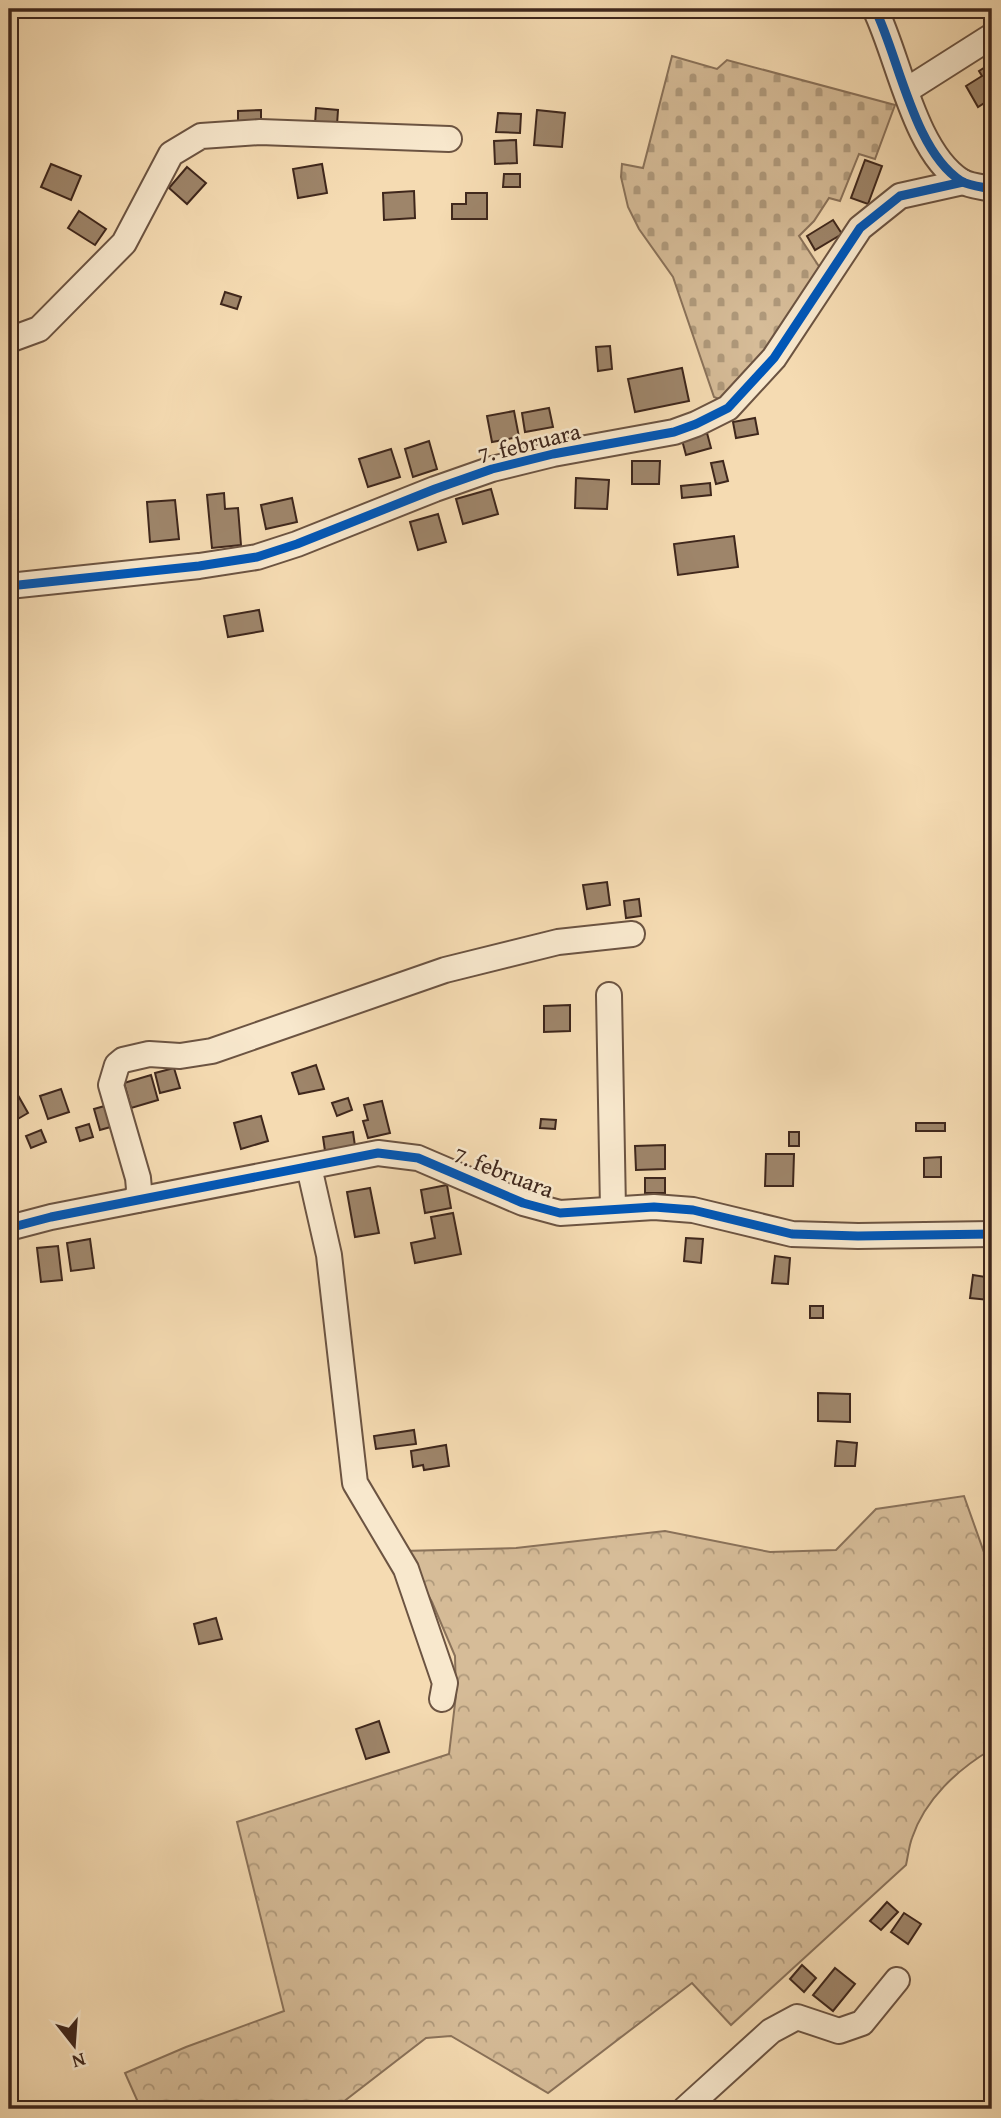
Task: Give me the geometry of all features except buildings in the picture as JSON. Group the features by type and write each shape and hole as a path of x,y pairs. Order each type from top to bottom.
{"street":[{"path":"875,9 925,137 939,161 962,182 992,190"},
{"path":"906,90 992,36"},
{"path":"9,340 38,328 124,243 171,154 201,136 260,132 449,139"},
{"path":"933,187 938,178 939,161"},
{"name":"7. februara","path":"9,586 199,566 257,557 492,469 553,454 674,432 695,424 728,408 774,358 860,228 900,196 962,182"},
{"path":"137,1200 138,1178 111,1085 117,1065 123,1060 149,1054 180,1056 212,1051 445,971 558,942 632,934"},
{"path":"609,995 613,1209"},
{"name":"7. februara","path":"9,1228 378,1153 418,1158 540,1209 560,1213 654,1207 693,1210 793,1234 992,1234"},
{"path":"309,1167 328,1255 355,1483 408,1576 444,1683 442,1699"},
{"path":"685,2109 771,2031 797,2017 839,2031 862,2023 897,1980"}],"green space":[{"path":"672,56 717,69 727,60 895,105 875,159 859,154 840,201 829,198 814,221 799,236 820,268 756,363 726,397 719,399 714,397 673,277 639,229 628,207 621,177 622,164 643,168"},
{"path":"964,1496 992,1575 992,1749 944,1786 925,1810 911,1841 906,1865 731,2025 692,1983 548,2093 451,2036 426,2038 334,2109 141,2109 125,2073 284,2011 237,1822 449,1754 456,1695 455,1656 432,1602 404,1551 516,1548 665,1531 770,1552 836,1550 876,1509"}],"cycle path":[{"path":"875,9 909,102 931,148 945,167 961,181 992,189"},
{"path":"9,586 199,566 257,557 492,469 553,454 674,432 696,424 728,408 774,358 860,228 900,196 963,182"},
{"path":"9,1228 51,1217 378,1153 418,1158 523,1203 560,1213 654,1207 693,1210 792,1234 992,1234"}]}
